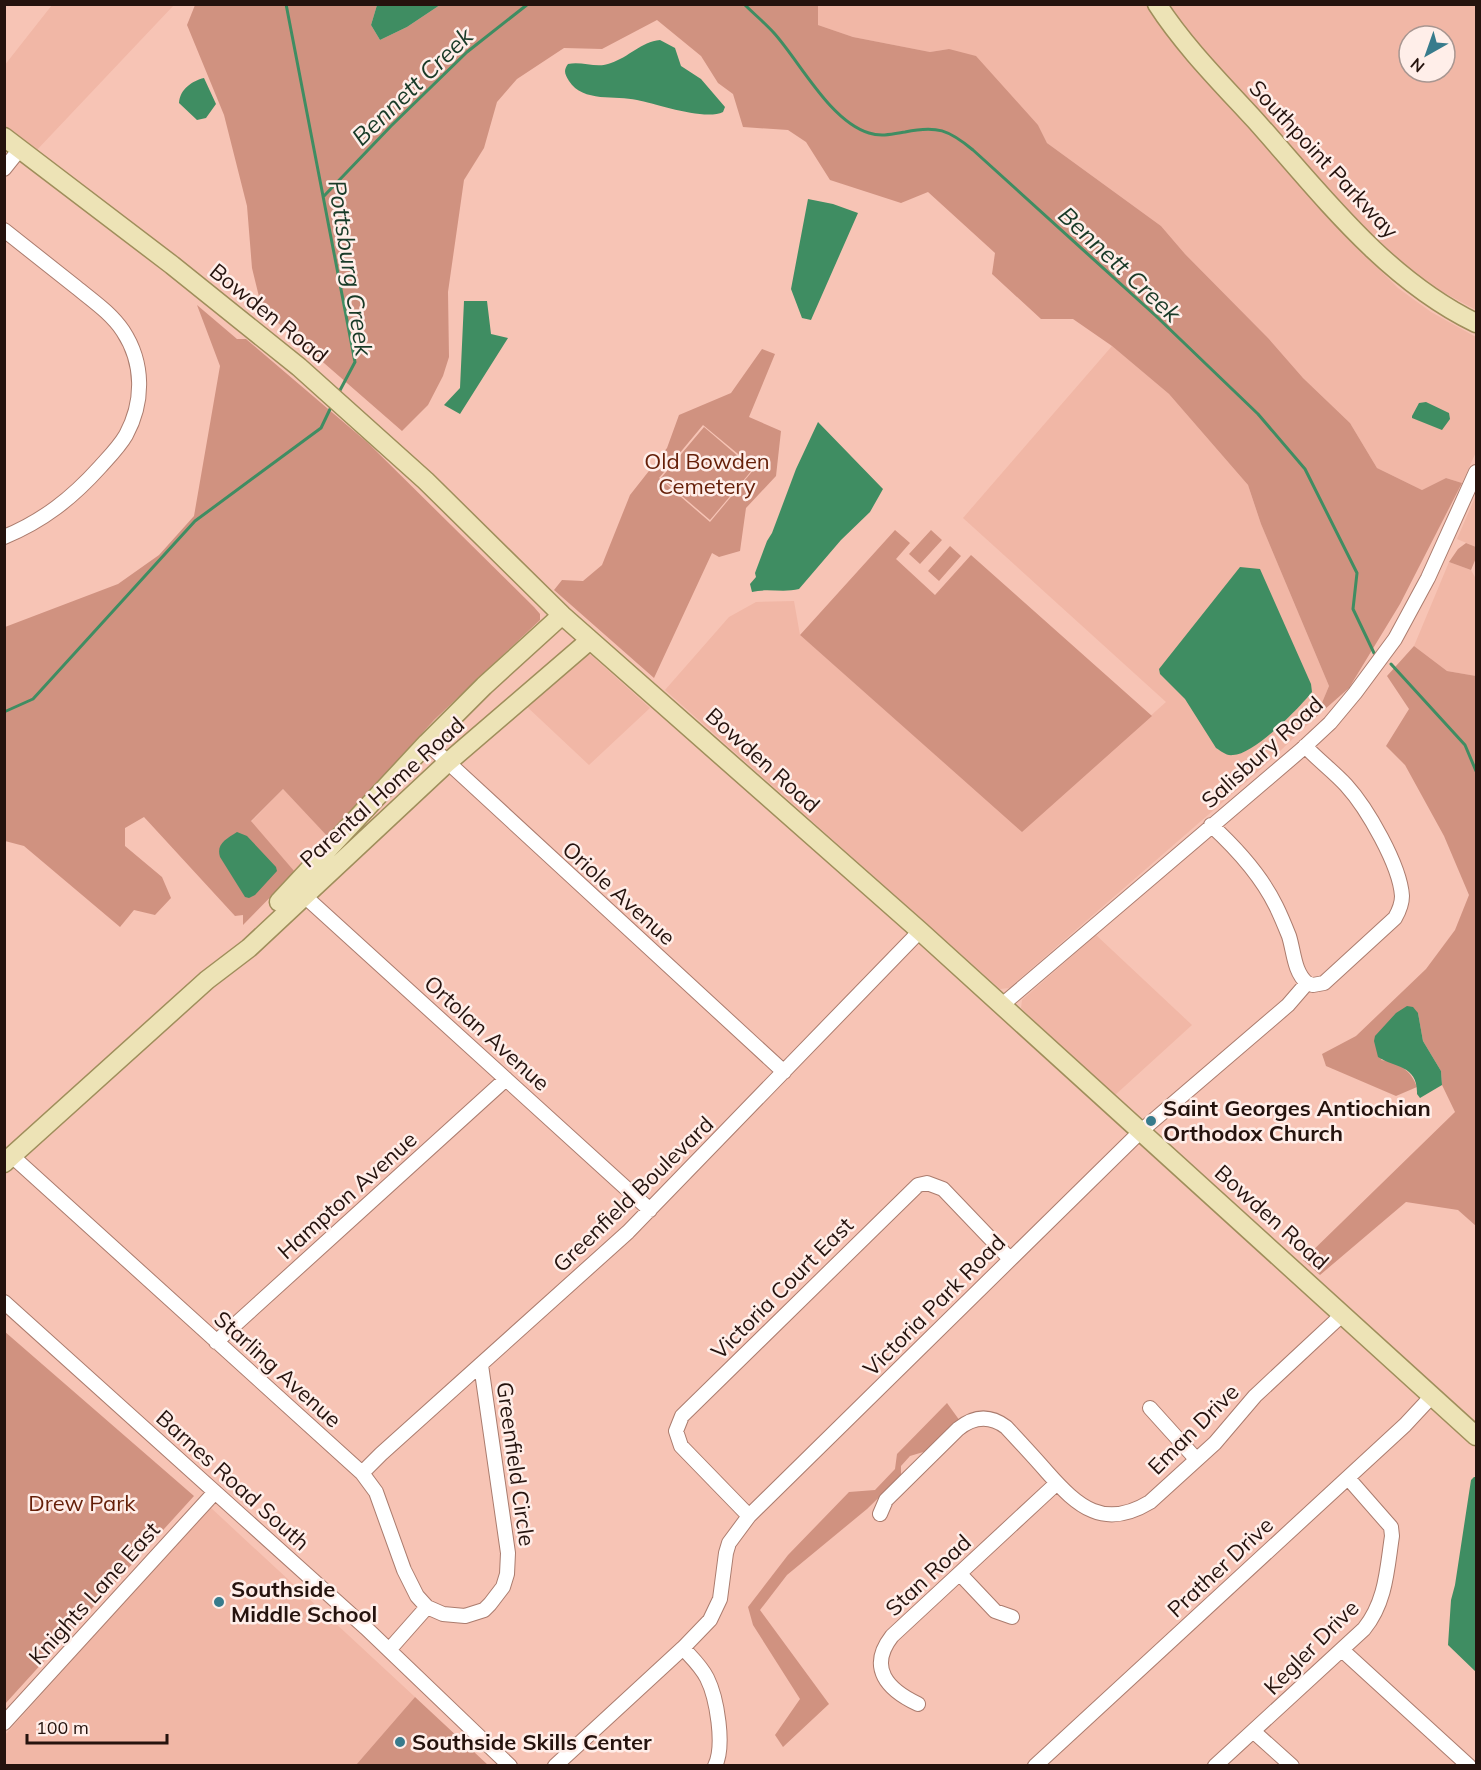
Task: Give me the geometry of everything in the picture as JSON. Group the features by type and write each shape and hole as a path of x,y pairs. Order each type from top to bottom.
{"main road":[{"name":"Southpoint Parkway","path":"1157,4 1165,18 1212,72 1370,246 1442,304 1476,323"},
{"name":"Bowden Road","path":"10,143 172,265 299,367 388,446 562,615 920,931 1476,1436"},
{"name":"Parental Home Road","path":"328,862 427,743 484,686 562,615"},
{"name":"Parental Home Road","path":"8,1159 207,980 249,948 328,862 590,640"}],"street":[{"path":"4,169 10,143"},
{"path":"4,230 113,318 127,338 135,358 140,392 126,435 118,447 81,487 48,515 4,537"},
{"name":"Salisbury Road","path":"1002,1005 1329,723 1355,693 1395,639 1428,578 1476,472"},
{"name":"Oriole Avenue","path":"427,743 784,1072"},
{"name":"Victoria Park Road","path":"555,1766 710,1620 723,1584 729,1543 749,1516 1141,1131 1288,1005 1307,983 1313,985 1324,982 1395,918 1400,909 1402,894 1385,843 1348,787 1305,746"},
{"path":"1211,825 1235,849 1270,894 1289,936 1297,970 1307,983"},
{"name":"Ortolan Avenue","path":"299,891 650,1210"},
{"name":"Greenfield Boulevard","path":"362,1473 650,1210 920,931"},
{"name":"Hampton Avenue","path":"216,1342 507,1079"},
{"name":"Starling Avenue","path":"8,1159 362,1473 376,1492 404,1570 417,1596 427,1606"},
{"name":"Victoria Court East","path":"749,1516 681,1446 676,1431 682,1416 750,1349 918,1185 927,1183 942,1189 1010,1259"},
{"name":"Barnes Road South","path":"4,1302 389,1650 510,1766"},
{"name":"Eman Drive","path":"880,1514 886,1500 958,1428 981,1418 999,1422 1006,1427 1078,1503 1099,1513 1119,1515 1130,1512 1150,1502 1224,1433 1262,1389 1343,1314"},
{"name":"Greenfield Circle","path":"427,1606 434,1611 453,1616 476,1614 484,1610 498,1596 507,1574 507,1534 481,1365"},
{"name":"Prather Drive","path":"1035,1766 1405,1425 1432,1396"},
{"path":"1150,1408 1196,1459"},
{"name":"Kegler Drive","path":"1215,1766 1364,1629 1378,1609 1383,1596 1392,1536 1391,1527 1348,1478"},
{"name":"Stan Road","path":"918,1704 901,1696 890,1686 883,1675 880,1665 885,1645 1057,1483"},
{"name":"Knights Lane East","path":"4,1722 215,1492"},
{"path":"960,1574 995,1611 1012,1617"},
{"path":"389,1650 427,1606"},
{"path":"682,1648 706,1676 715,1700 720,1755 715,1766"},
{"path":"1341,1650 1469,1766"},
{"path":"1253,1731 1292,1766"}],"shaded area":[{"path":"377,4 440,5 407,27 380,40 371,25"},
{"path":"818,4 1146,5 1176,47 1355,245 1398,288 1431,312 1476,337 1476,452 1462,483 1446,478 1422,490 1377,468 1350,423 1303,378 1161,226 1047,143 1038,125 949,49 930,52 853,37 818,25"},
{"path":"52,5 174,5 35,152 5,128 4,66"},
{"path":"1166,5 1476,5 1476,310 1415,277 1375,242 1183,28"},
{"path":"660,40 675,48 681,66 701,79 725,107 723,112 693,113 637,100 591,95 575,88 566,74 565,69 568,64 606,65 653,41"},
{"path":"204,78 216,104 206,118 197,120 179,103 187,86"},
{"path":"808,199 833,204 858,213 811,320 802,318 791,289"},
{"path":"464,301 487,301 491,334 508,338 460,414 444,405 460,388"},
{"path":"1112,346 1169,394 1248,485 1261,524 1329,686 1316,717 1262,768 1009,988 1000,989 665,690 729,617 756,602 794,601 800,635 1022,831 1166,702 963,518"},
{"path":"1426,402 1449,413 1450,419 1442,430 1412,418 1419,403"},
{"path":"818,422 883,489 870,512 841,540 799,589 752,592 750,584 756,577 755,573 767,541"},
{"path":"1476,495 1476,547 1457,539"},
{"path":"1449,562 1471,570 1476,579 1476,676 1447,671 1414,646"},
{"path":"1240,567 1260,569 1311,684 1312,692 1287,719 1264,739 1242,753 1230,755 1216,748 1185,699 1160,674 1159,669"},
{"path":"585,653 591,655 650,708 589,765 524,704"},
{"path":"283,789 328,837 295,872 251,822"},
{"path":"237,832 247,836 276,867 277,871 255,895 249,898 245,897 219,852 223,842"},
{"path":"1096,935 1192,1025 1114,1096 1021,1008 1022,1000"},
{"path":"1407,1006 1413,1007 1418,1013 1423,1041 1441,1071 1442,1085 1420,1098 1410,1072 1378,1057 1374,1041 1375,1036 1396,1013"},
{"path":"1476,1477 1476,1672 1448,1645 1451,1600 1471,1480"},
{"name":"Southside Middle School","path":"210,1507 415,1697 356,1765 5,1766 5,1735"}],"green space":[{"path":"818,4 818,25 853,37 930,52 949,49 976,56 1038,125 1047,143 1161,226 1303,378 1350,423 1377,468 1422,490 1446,478 1462,483 1400,604 1349,688 1316,717 1329,686 1261,524 1248,485 1169,394 1112,346 1073,319 1041,319 992,274 995,253 928,192 901,203 830,180 806,142 788,130 743,127 733,94 718,83 701,56 657,20 602,49 564,48 517,79 497,102 484,148 464,180 448,292 449,357 443,376 428,405 402,431 262,309 252,268 247,206 224,115 187,25 195,5 377,5 371,25 380,40 407,27 440,5"},
{"path":"197,305 237,339 246,339 368,443 534,607 540,614 540,620 434,720 328,837 283,789 251,821 295,872 243,925 243,915 235,916 144,817 125,828 125,846 162,877 171,898 155,915 134,910 120,927 24,846 5,841 5,627 118,584 159,555 194,516 220,366"},
{"path":"762,349 775,354 749,417 781,431 776,476 746,508 740,551 719,557 712,553 654,678 554,590 562,580 583,581 602,565 630,495 667,448 679,415 731,393","holes":["703,425 755,468 710,522 659,478"]},
{"name":"Old Bowden Cemetery","path":"704,427 753,469 710,520 661,478"},
{"path":"895,530 910,543 896,559 935,595 971,555 1152,716 1022,832 800,635"},
{"path":"931,530 942,540 920,564 909,554"},
{"path":"1466,543 1476,547 1476,558 1471,570 1449,562 1458,549"},
{"path":"950,546 961,556 939,581 928,571"},
{"path":"1414,646 1447,671 1476,676 1476,1226 1458,1210 1406,1202 1320,1275 1303,1260 1455,1112 1442,1085 1441,1071 1423,1041 1418,1013 1381,1060 1404,1068 1417,1087 1396,1096 1326,1066 1322,1054 1356,1036 1426,969 1455,930 1469,895 1444,836 1405,765 1386,746 1409,709 1387,676"},
{"name":"Drew Park","path":"4,1331 194,1496 5,1704 4,1704"},
{"path":"947,1403 960,1421 930,1450 910,1456 901,1466 901,1476 867,1509 787,1575 760,1610 829,1704 783,1747 775,1735 800,1699 753,1625 748,1607 788,1555 849,1492 875,1490 895,1469 897,1454"},
{"path":"415,1697 488,1765 356,1765"}],"waterway":[{"name":"Pottsburg Creek","path":"286,4 355,362 338,394"},
{"name":"Bennett Creek","path":"324,196 467,52 528,4"},
{"name":"Bennett Creek","path":"744,4 774,33 829,104 855,126 878,135 934,129 957,138 973,150 1156,316 1258,414 1305,469 1357,573 1353,609 1374,653"},
{"name":"Pottsburg Creek","path":"4,712 33,699 195,521 321,428 332,405"},
{"name":"Bennett Creek","path":"1391,664 1465,745 1476,771"}],"place":[{"name":"Saint Georges Antiochian Orthodox Church","path":"1151,1121"},
{"name":"Southside Middle School","path":"219,1602"},
{"name":"Southside Skills Center","path":"400,1742"}]}
